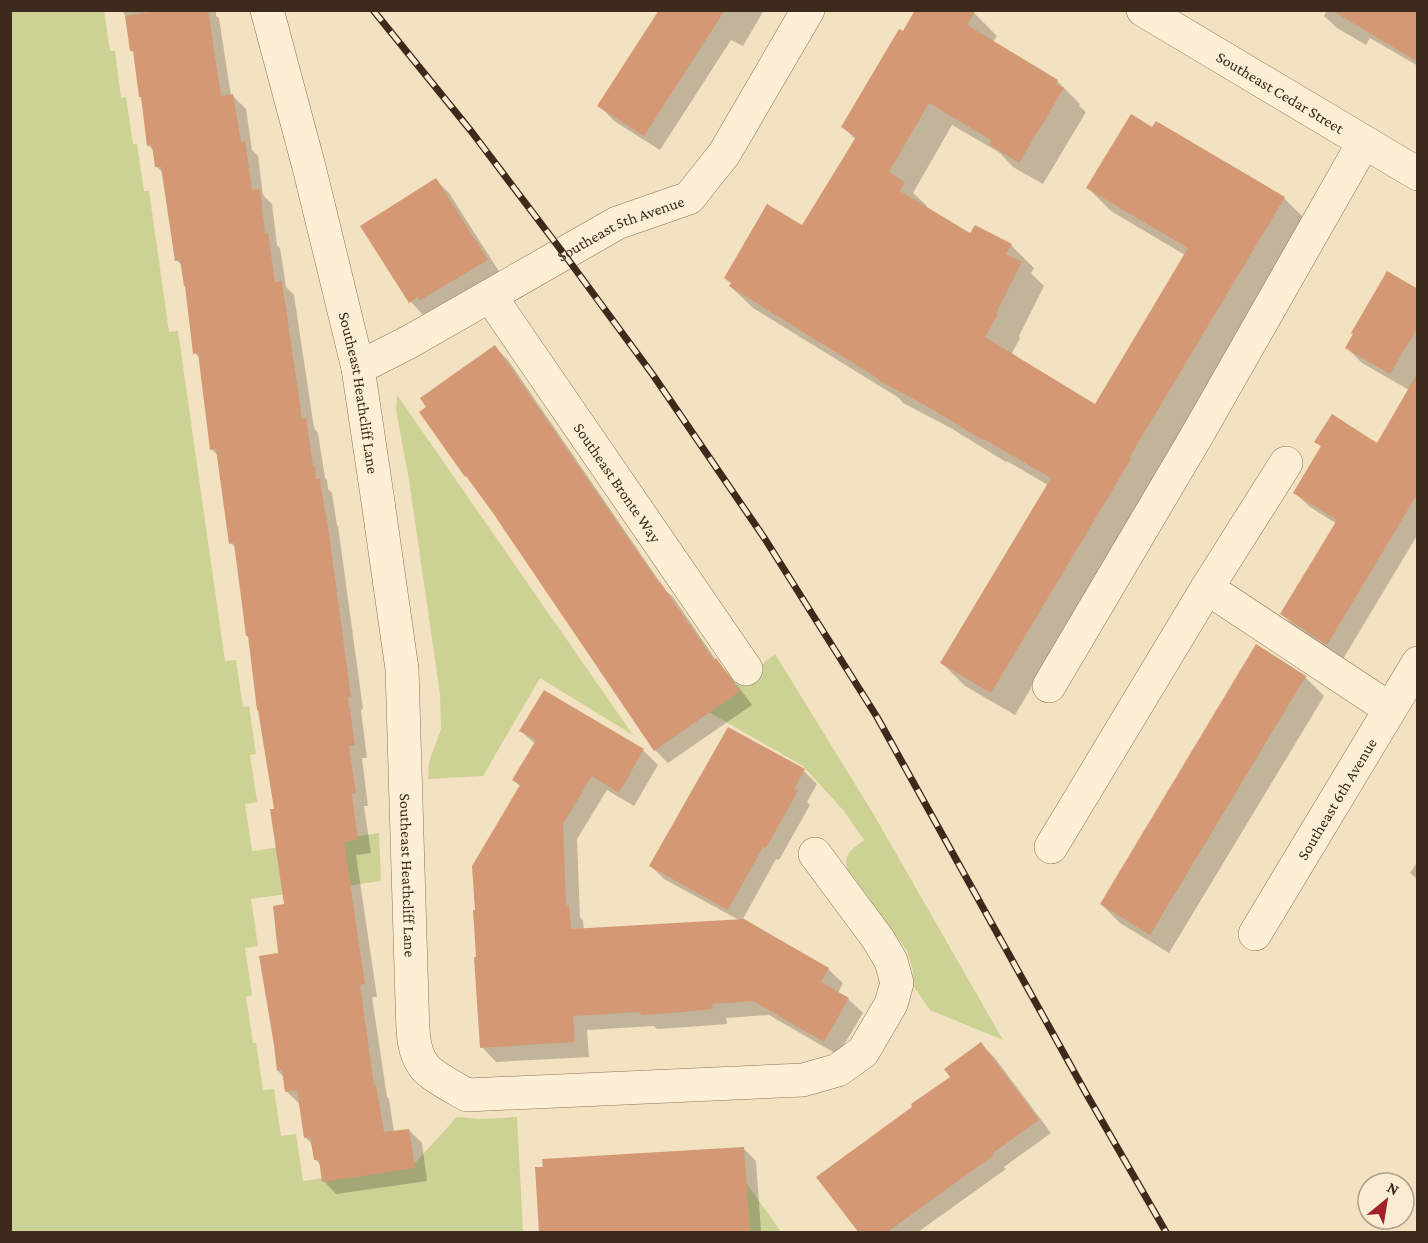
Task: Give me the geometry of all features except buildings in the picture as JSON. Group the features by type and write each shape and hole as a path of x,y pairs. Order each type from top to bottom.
{"street":[{"name":"Southeast Heathcliff Lane","path":"267,10 309,167 358,368 402,669 412,1002 415,1046 424,1067 448,1085 467,1095 803,1080 838,1070 863,1052 891,1004 897,983 891,961 878,939 815,854"},
{"name":"Southeast 5th Avenue","path":"358,368 409,342 617,223 689,198 724,154 808,10"},
{"name":"Southeast Cedar Street","path":"1143,10 1418,174"},
{"path":"1049,686 1196,437 1364,142"},
{"name":"Southeast Bronte Way","path":"490,296 746,669"},
{"path":"1051,847 1207,588 1286,463"},
{"path":"1207,588 1390,709"},
{"name":"Southeast 6th Avenue","path":"1255,934 1390,709 1415,673"}],"green space":[{"path":"10,11 104,11 110,51 115,51 121,98 126,97 133,144 137,144 144,191 149,191 169,332 178,331 225,661 236,660 243,707 249,706 256,754 250,755 257,802 245,804 252,851 379,833 381,881 251,899 258,946 245,948 252,995 246,997 263,1090 274,1089 281,1136 296,1134 303,1181 413,1165 457,1117 482,1119 517,1117 523,1232 11,1232"},
{"path":"397,395 633,735 540,678 483,776 428,779 429,762 441,729 440,694 409,480 396,410"},
{"path":"775,654 874,815 1003,1040 930,1010 914,987 913,971 907,951 847,868 848,855 864,840 843,810 803,766 705,710"},
{"path":"740,1174 781,1232 743,1232"}],"railway":[{"path":"373,10 471,131 564,254 653,375 765,539 877,717 1087,1095 1166,1232"}]}
